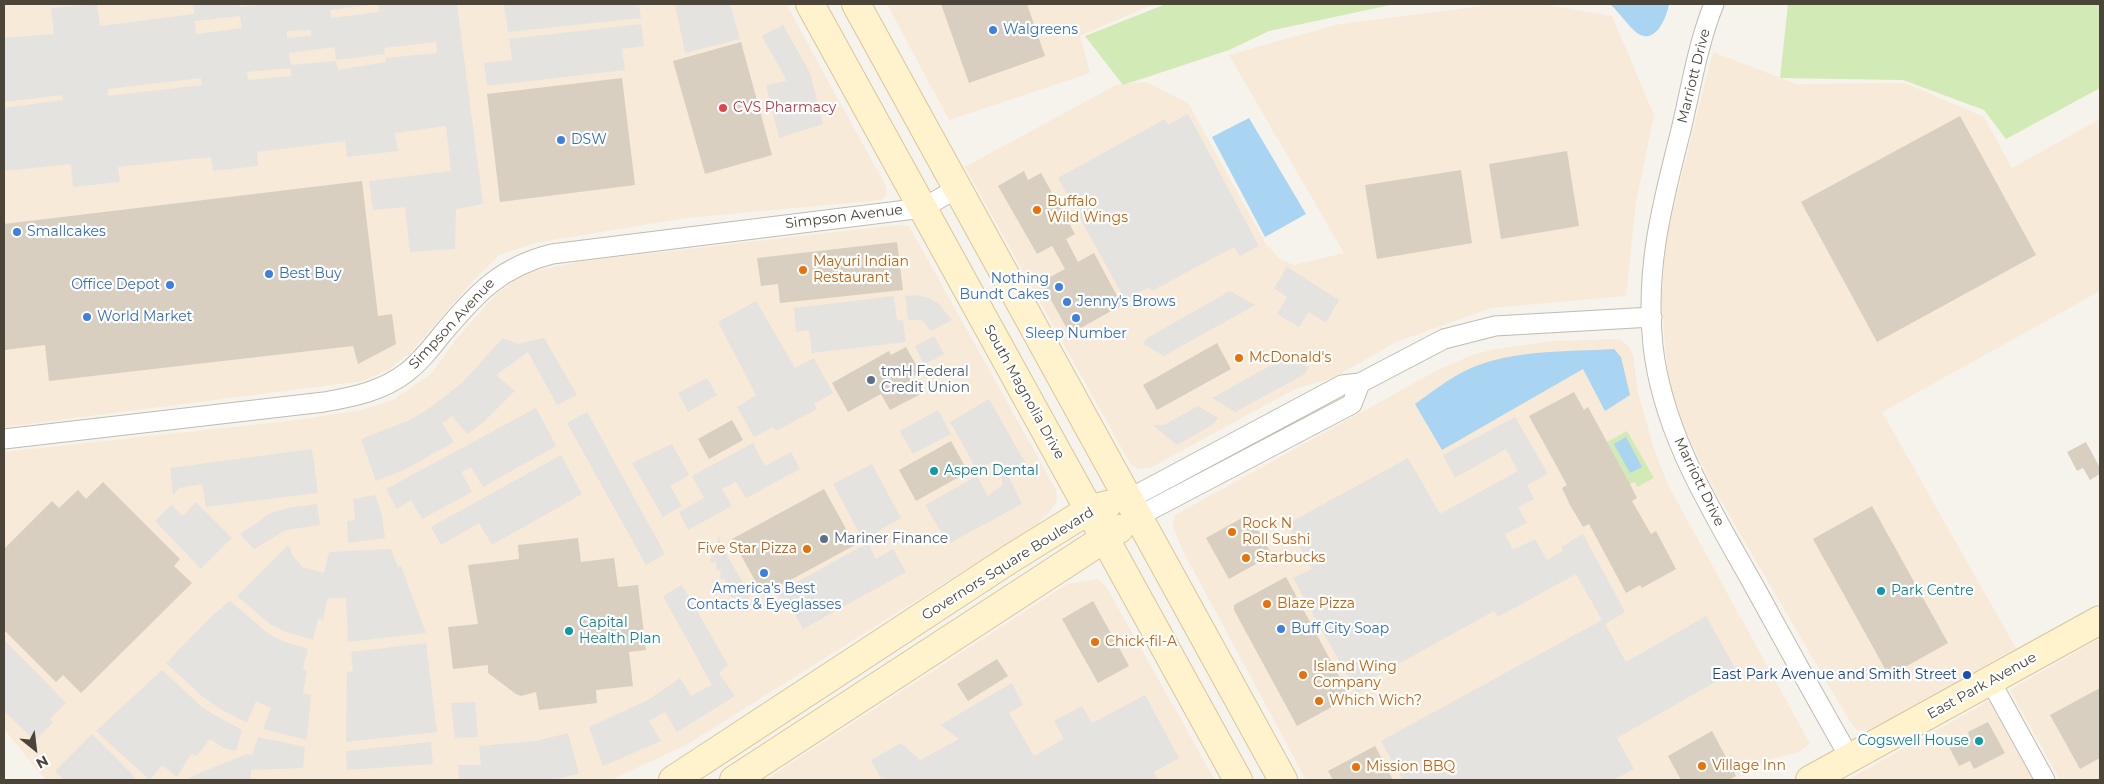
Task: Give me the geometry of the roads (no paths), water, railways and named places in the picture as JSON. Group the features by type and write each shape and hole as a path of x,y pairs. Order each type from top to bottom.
{"main road":[{"name":"South Magnolia Drive","path":"810,4 1238,780"},
{"path":"856,4 1283,780"},
{"name":"Governors Square Boulevard","path":"673,780 807,694 1010,559 1089,510 1132,508"},
{"name":"Governors Square Boulevard","path":"734,780 1106,538 1132,508"},
{"name":"East Park Avenue","path":"1810,780 1991,682 2100,620"},
{"path":"807,694 823,723"}],"street":[{"name":"Marriott Drive","path":"1714,4 1653,246 1652,317 1654,347 1665,403 1679,446 1711,510 1850,758"},
{"name":"Simpson Avenue","path":"4,439 356,397 388,384 406,373 423,357 481,289 499,275 539,257 708,233 923,208 956,188"},
{"name":"Governors Square Boulevard","path":"1132,508 1352,404 1360,383 1444,339 1495,326 1652,317"},
{"path":"1991,682 2045,780"}],"water":[{"path":"1610,4 1669,4 1659,28 1650,36 1644,36 1637,33"},
{"path":"1249,118 1306,214 1265,237 1212,137"},
{"path":"1614,349 1621,357 1630,395 1605,411 1583,369 1442,450 1415,404 1453,377 1484,363 1502,358 1539,353"},
{"path":"1626,437 1642,467 1630,473 1614,444"}],"place":[{"name":"Walgreens","path":"993,30"},
{"name":"CVS Pharmacy","path":"723,108"},
{"name":"DSW","path":"561,140"},
{"name":"Buffalo Wild Wings","path":"1037,210"},
{"name":"Smallcakes","path":"17,232"},
{"name":"Mayuri Indian Restaurant","path":"803,270"},
{"name":"Best Buy","path":"269,274"},
{"name":"Office Depot","path":"170,285"},
{"name":"Nothing Bundt Cakes","path":"1059,287"},
{"name":"Jenny's Brows","path":"1067,302"},
{"name":"World Market","path":"87,317"},
{"name":"Sleep Number","path":"1076,318"},
{"name":"McDonald's","path":"1239,358"},
{"name":"tmH Federal Credit Union","path":"871,380"},
{"name":"Aspen Dental","path":"934,471"},
{"name":"Rock N Roll Sushi","path":"1232,532"},
{"name":"Mariner Finance","path":"824,539"},
{"name":"Five Star Pizza","path":"807,549"},
{"name":"Starbucks","path":"1246,558"},
{"name":"America's Best Contacts & Eyeglasses","path":"764,573"},
{"name":"Park Centre","path":"1881,591"},
{"name":"Blaze Pizza","path":"1267,604"},
{"name":"Buff City Soap","path":"1281,629"},
{"name":"Capital Health Plan","path":"569,631"},
{"name":"Chick-fil-A","path":"1095,642"},
{"name":"Island Wing Company","path":"1303,675"},
{"name":"East Park Avenue and Smith Street","path":"1967,675"},
{"name":"Which Wich?","path":"1319,701"},
{"name":"Cogswell House","path":"1979,741"},
{"name":"Village Inn","path":"1702,766"},
{"name":"Mission BBQ","path":"1356,767"}]}
